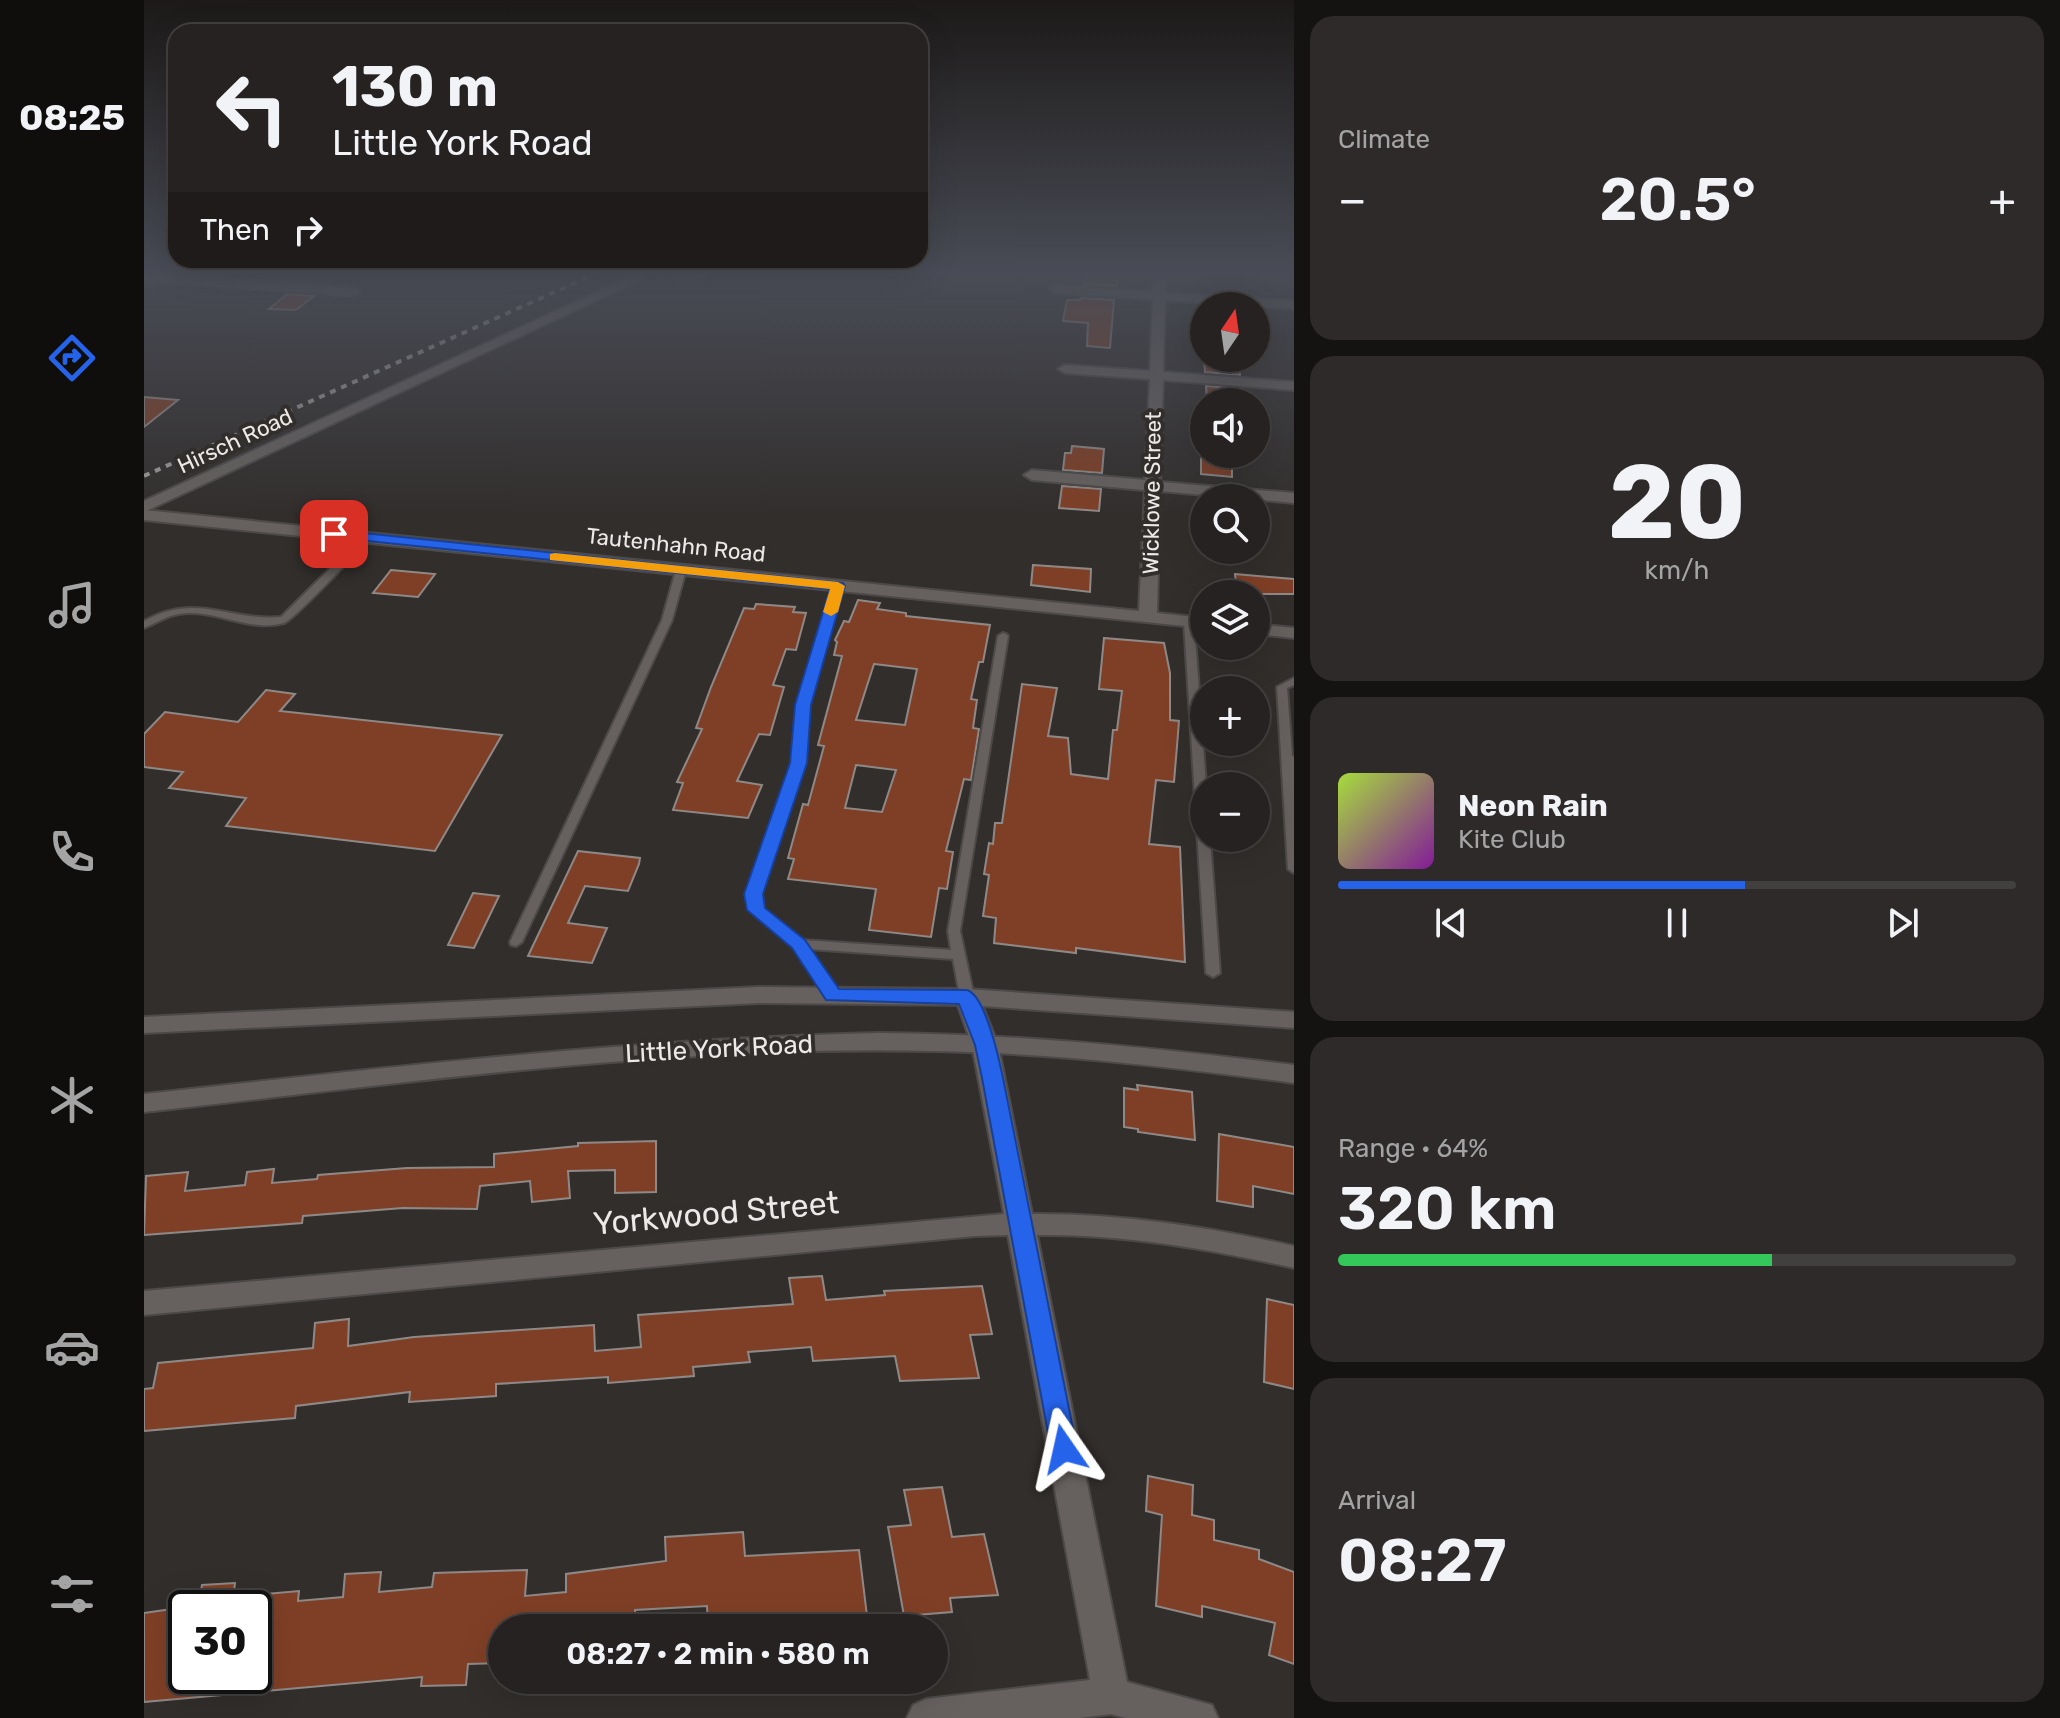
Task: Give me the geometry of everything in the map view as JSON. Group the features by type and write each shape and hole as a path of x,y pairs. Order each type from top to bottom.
{"street":[{"name":"Hirsch Road","path":"144,507 477,353"},
{"name":"Wicklowe Street","path":"1148,618 1155,353"},
{"path":"1065,369 1294,386"},
{"path":"1032,475 1294,498"},
{"name":"Tautenhahn Road","path":"144,515 1190,622"},
{"path":"1270,630 1294,633"},
{"name":"Little York Road","path":"144,1025 759,995 967,997 1294,1020"},
{"path":"967,997 985,1045 1111,1696"},
{"name":"Little York Road","path":"144,1103 429,1070 731,1046 881,1041 1123,1052 1294,1074"},
{"name":"Yorkwood Street","path":"144,1303 975,1225 1068,1224 1204,1237 1294,1257"},
{"path":"926,1718 1111,1696 1199,1718"}],"lane":[{"path":"144,625 176,609 199,609 270,623 284,620 366,538"},
{"path":"516,942 667,620 681,570"},
{"path":"833,996 799,944 756,910 753,894 798,763 803,705 838,586"},
{"path":"967,997 954,931 1003,636"},
{"path":"1198,660 1213,973"},
{"path":"1294,681 1282,687 1290,759 1294,869"},
{"path":"799,944 959,955"}],"building":[{"path":"1205,372 1240,372 1240,375"},
{"path":"144,397 178,400 144,427"},
{"path":"1072,446 1104,449 1102,473 1063,470 1065,453 1071,453"},
{"path":"1201,468 1232,468 1232,477 1201,474"},
{"path":"1062,486 1101,489 1099,511 1059,508"},
{"path":"1033,565 1091,569 1090,592 1031,585"},
{"path":"391,570 435,574 418,597 373,593"},
{"path":"1235,574 1294,579 1294,594 1270,594 1270,580 1236,580"},
{"path":"858,600 880,603 877,609 906,613 906,616 990,625 983,662 979,662 971,699 977,700 973,728 979,729 971,780 964,779 946,851 953,852 947,889 939,888 931,937 869,930 876,889 788,879 794,859 788,858 803,804 808,805 824,746 818,745 842,656 834,655 835,640 844,621 849,622","holes":["874,664 917,669 905,725 856,720","856,765 896,770 882,812 845,808"]},
{"path":"756,604 795,607 793,612 806,613 796,650 786,649 773,685 784,687 770,735 759,734 737,781 762,785 748,818 673,810 683,783 677,782 702,729 696,728 711,687 744,608 754,609"},
{"path":"1104,638 1164,643 1170,673 1170,720 1179,721 1174,782 1156,780 1149,844 1180,847 1185,962 1076,948 1076,953 994,943 996,918 983,916 989,875 984,874 989,843 993,844 995,823 1002,823 1022,684 1057,688 1048,736 1068,738 1071,774 1108,779 1113,730 1117,730 1122,691 1099,689"},
{"path":"266,690 295,694 280,711 502,735 435,851 226,826 246,798 169,788 183,772 144,767 144,734 165,712 238,722"},
{"path":"578,851 640,858 628,891 585,886 568,923 607,928 592,963 528,956"},
{"path":"473,893 499,896 474,948 448,945"},
{"path":"1137,1085 1192,1092 1195,1140 1124,1127 1124,1088 1138,1090"},
{"path":"1219,1134 1294,1147 1294,1194 1253,1186 1253,1207 1217,1201"},
{"path":"656,1141 656,1192 615,1193 615,1170 568,1171 570,1198 532,1202 530,1181 480,1186 477,1209 403,1208 303,1216 302,1223 144,1235 146,1176 188,1172 185,1191 245,1185 247,1172 274,1169 272,1183 317,1179 318,1175 407,1168 494,1167 494,1154 578,1146 578,1143"},
{"path":"822,1276 826,1300 885,1295 884,1291 982,1286 992,1334 970,1335 979,1378 900,1381 895,1356 813,1361 811,1347 748,1352 750,1362 693,1367 694,1376 608,1383 608,1377 496,1384 496,1396 409,1402 410,1392 296,1406 295,1418 144,1431 144,1389 153,1388 158,1363 313,1348 315,1323 349,1319 348,1346 414,1337 594,1325 595,1351 641,1347 638,1315 793,1304 789,1278"},
{"path":"1267,1299 1294,1305 1294,1389 1264,1382"},
{"path":"1148,1476 1193,1485 1192,1515 1214,1520 1214,1540 1259,1550 1259,1559 1294,1572 1294,1664 1269,1655 1275,1623 1202,1606 1202,1617 1156,1606 1162,1515 1146,1511"},
{"path":"942,1487 952,1537 984,1534 998,1595 950,1598 952,1612 904,1614 888,1527 911,1525 904,1490"},
{"path":"743,1532 745,1556 859,1550 867,1614 707,1614 707,1606 635,1610 635,1614 488,1614 488,1663 468,1664 466,1685 421,1686 422,1677 272,1690 272,1593 299,1591 298,1601 343,1597 345,1574 381,1572 379,1592 432,1587 434,1573 527,1570 525,1596 566,1592 566,1574 666,1561 665,1537"},
{"path":"235,1583 234,1590 201,1590 202,1585"},
{"path":"168,1610 168,1694 233,1694 144,1702 144,1613"}],"railway":[{"path":"144,476 418,353"}],"slow traffic":[{"path":"555,557 838,586 831,612"}],"route":[{"path":"334,534 838,586 803,705 798,763 753,894 756,910 799,944 833,996 967,997 985,1045 1064,1449"}]}
